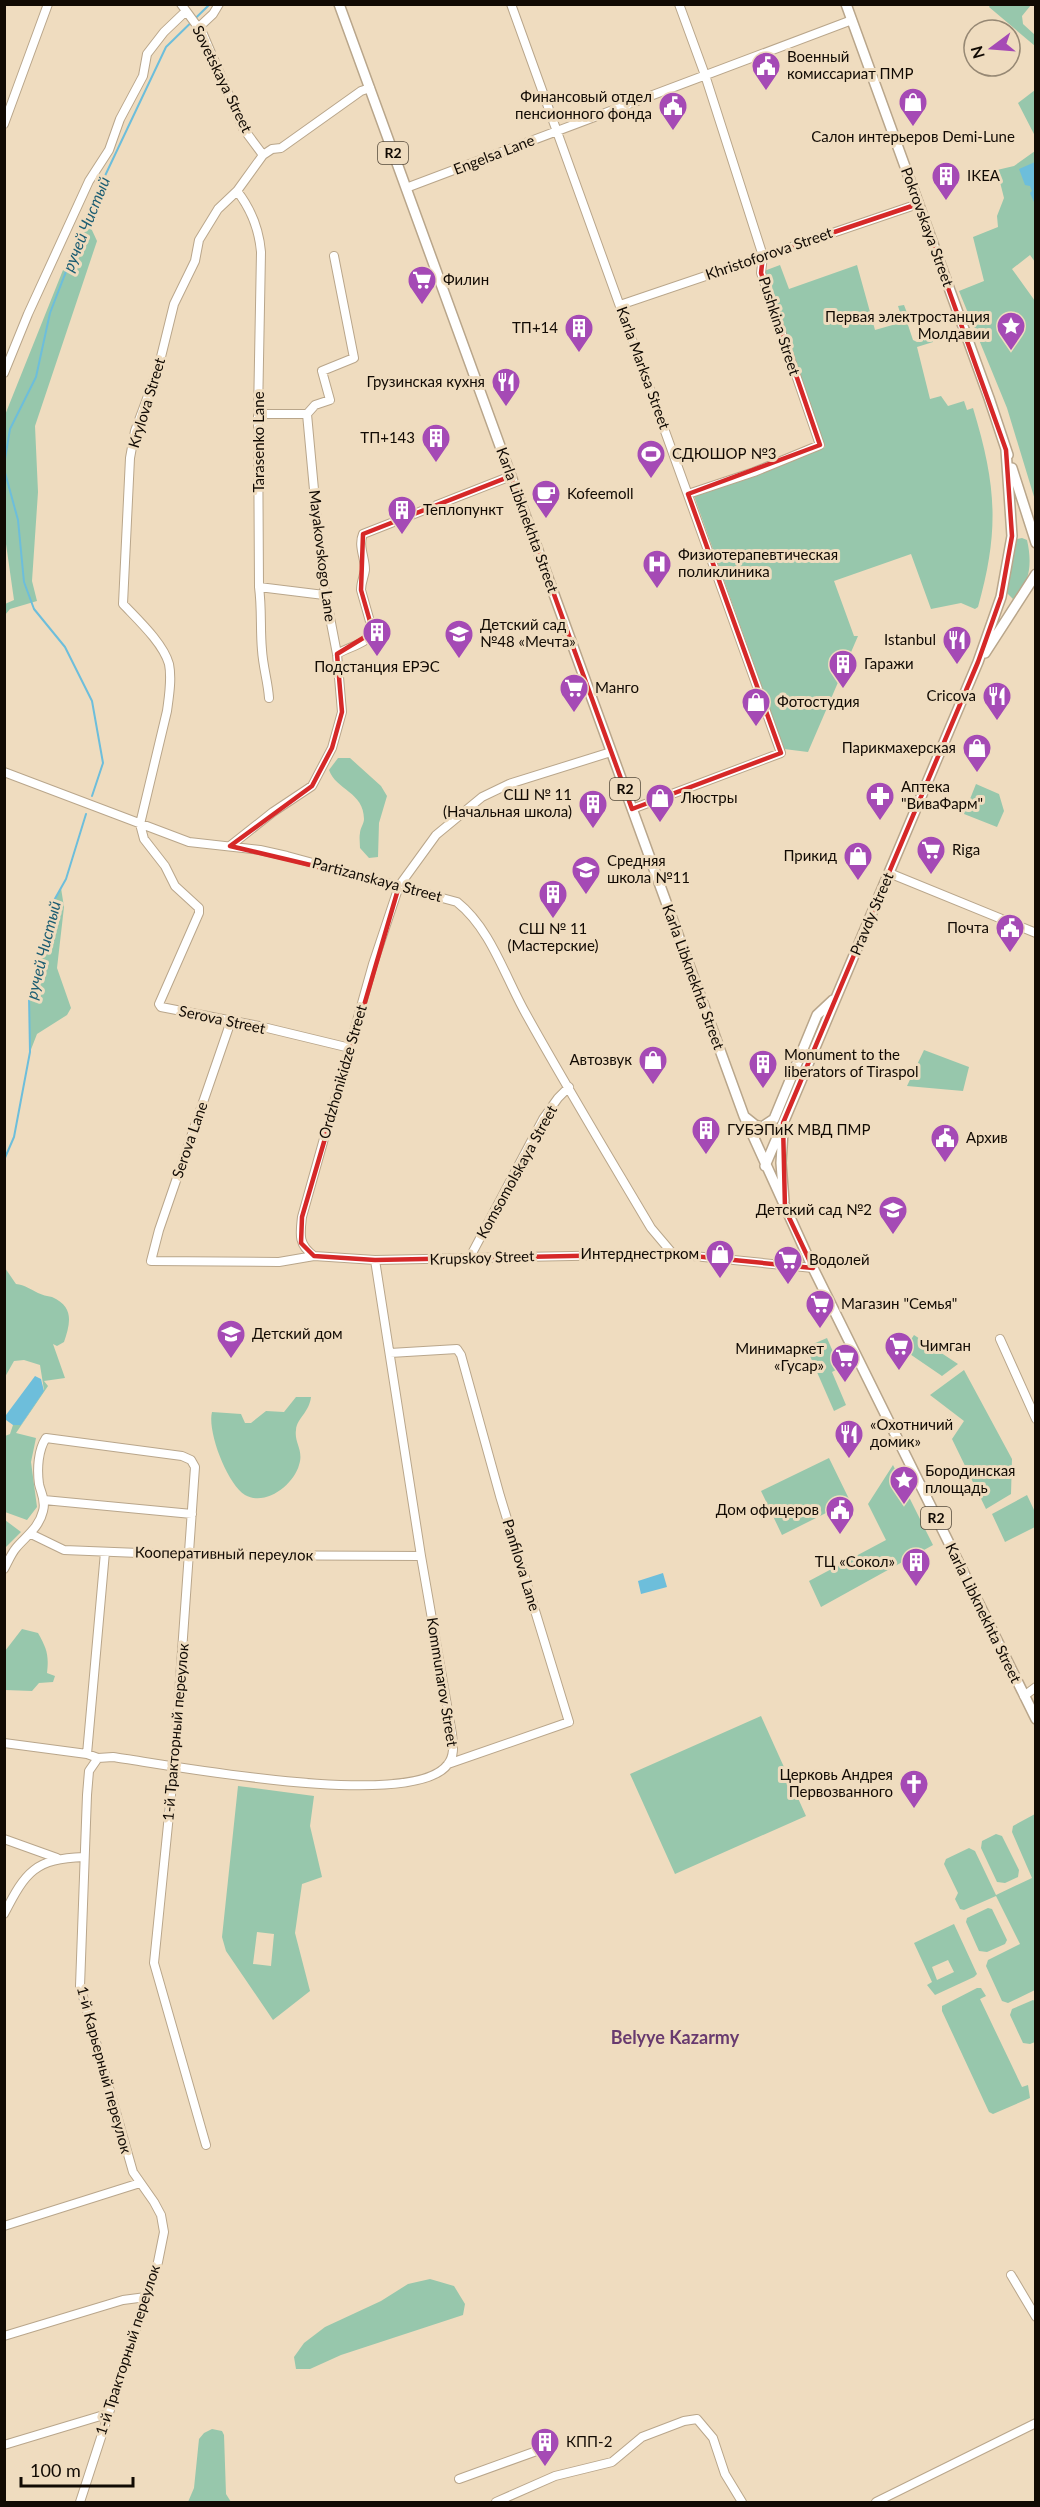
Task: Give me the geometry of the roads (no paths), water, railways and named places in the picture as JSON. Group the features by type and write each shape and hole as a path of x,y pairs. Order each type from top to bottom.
{"main road":[{"name":"Karla Libknekhta Street","path":"339,4 744,1116 813,1268 1035,1719"},
{"name":"Pokrovskaya Street","path":"846,4 989,398 1034,539"},
{"name":"Pokrovskaya Street","path":"1006,450 1012,536"},
{"path":"1012,536 1021,531 1034,539"},
{"name":"Pravdy Street","path":"765,1166 978,662 1001,597 1012,536"},
{"name":"Pravdy Street","path":"978,662 1033,585 1035,574"},
{"path":"1001,597 1004,603 1010,606 1018,604"},
{"path":"744,1116 755,1125 762,1127 774,1119 817,1015 837,996"},
{"path":"783,1123 781,1163 785,1209"}],"street":[{"path":"4,123 48,4"},
{"path":"197,26 213,14 219,4"},
{"name":"Karla Marksa Street","path":"511,4 781,753 633,809"},
{"name":"Pushkina Street","path":"680,4 763,256 760,273 820,445 754,472 688,494"},
{"path":"4,373 28,314 89,181 109,150 120,119 143,76 147,54 185,10"},
{"name":"Sovetskaya Street","path":"185,10 197,26 243,128 263,155"},
{"name":"Engelsa Lane","path":"406,188 852,20"},
{"name":"Krylova Street","path":"140,824 167,711 170,679 166,658 154,638 123,604 130,458 135,431 160,360 174,304 195,261 199,240 218,209 237,191 263,155 272,149 281,148 361,91 370,88"},
{"name":"Tarasenko Lane","path":"237,191 249,206 260,240 259,587 263,613 262,649 268,682 268,698"},
{"name":"Khristoforova Street","path":"620,305 918,204"},
{"path":"258,414 306,414 315,405 330,400 322,371 354,358 334,256"},
{"name":"Mayakovskogo Lane","path":"230,846 273,812 312,786 332,748 342,712 337,654 324,595 306,414"},
{"path":"337,654 361,643 373,632 361,590 365,572 360,540 363,534 511,476"},
{"path":"259,587 324,595"},
{"name":"Ordzhonikidze Street","path":"314,1256 305,1250 302,1243 300,1234 302,1217 373,964 399,886 436,835 482,797 509,783 611,752"},
{"name":"Partizanskaya Street","path":"4,772 189,842 230,846 287,856 456,902 474,918 526,1014 651,1228 673,1254"},
{"name":"Serova Street","path":"140,824 144,839 165,866 175,885 199,908 199,913 159,1004 161,1007 350,1048"},
{"path":"889,873 1035,933"},
{"name":"Serova Lane","path":"152,1261 159,1230 231,1021"},
{"name":"Komsomolskaya Street","path":"469,1259 543,1119 569,1087"},
{"name":"Krupskoy Street","path":"152,1261 279,1262 314,1256 375,1260 673,1254 813,1268"},
{"name":"Kommunarov Street","path":"4,1743 87,1754 98,1758 113,1757 302,1784 368,1786 427,1777 436,1774 448,1764 452,1755 452,1734 421,1556 375,1260"},
{"path":"1000,1339 1035,1419"},
{"name":"Panfilova Lane","path":"390,1353 457,1349 461,1355 500,1496 569,1722 448,1764"},
{"name":"1-й Тракторный переулок","path":"44,1500 39,1485 39,1464 41,1445 46,1438 182,1456 191,1460 195,1467 174,1766 154,1963 206,2145"},
{"path":"4,1569 16,1548 31,1534 43,1512 44,1500 192,1514"},
{"name":"Кооперативный переулок","path":"31,1534 64,1550 189,1555 421,1556"},
{"path":"87,1754 105,1552"},
{"path":"1024,1696 1035,1687"},
{"name":"1-й Карьерный переулок","path":"98,1758 89,1771 80,1986 99,2060 133,2172 161,2215 164,2232"},
{"path":"4,1839 57,1858 84,1857"},
{"path":"4,1914 12,1898 32,1870 57,1858"},
{"path":"4,2226 140,2183"},
{"name":"1-й Тракторный переулок","path":"80,2502 158,2262 164,2232"},
{"path":"1011,2275 1035,2317"},
{"path":"4,2336 123,2300 146,2297"},
{"path":"4,2445 107,2414"},
{"path":"496,2502 555,2476 612,2462 642,2437 684,2421 697,2419 713,2438 725,2474 742,2502"},
{"path":"876,2502 1035,2423"},
{"path":"459,2478 545,2448"}],"water":[{"path":"1035,162 1036,202 1034,202 1030,186 1025,185 1019,169"},
{"path":"35,1376 41,1379 44,1391 21,1425 13,1425 6,1420 6,1415"},
{"path":"663,1573 667,1587 641,1594 638,1581"}],"waterway":[{"name":"ручей Чистый","path":"4,465 10,429 36,377 50,313 94,199 166,47 210,4"},
{"name":"ручей Чистый","path":"4,469 18,520 24,582 34,609 65,647 92,701 103,763 92,796"},
{"name":"ручей Чистый","path":"4,1160 14,1137 30,1052 29,996 52,904 66,879 86,814"}],"place":[{"name":"Военный комиссариат ПМР","path":"766,92"},
{"name":"Салон интерьеров Demi-Lune","path":"913,128"},
{"name":"Финансовый отдел пенсионного фонда","path":"673,132"},
{"name":"IKEA","path":"946,202"},
{"name":"Филин","path":"422,306"},
{"name":"Первая электростанция Молдавии","path":"1011,352"},
{"name":"ТП+14","path":"579,354"},
{"name":"Грузинская кухня","path":"506,408"},
{"name":"ТП+143","path":"436,464"},
{"name":"СДЮШОР №3","path":"651,480"},
{"name":"Kofeemoll","path":"546,520"},
{"name":"Теплопункт","path":"402,536"},
{"name":"Физиотерапевтическая поликлиника","path":"657,590"},
{"name":"Подстанция ЕРЭС","path":"377,658"},
{"name":"Детский сад №48 «Мечта»","path":"459,660"},
{"name":"Istanbul","path":"957,666"},
{"name":"Гаражи","path":"843,690"},
{"name":"Манго","path":"574,714"},
{"name":"Cricova","path":"997,722"},
{"name":"Фотостудия","path":"756,728"},
{"name":"Парикмахерская","path":"977,774"},
{"name":"Аптека \"ВиваФарм\"","path":"880,822"},
{"name":"Люстры","path":"660,824"},
{"name":"СШ № 11 (Начальная школа)","path":"593,830"},
{"name":"Riga","path":"931,876"},
{"name":"Прикид","path":"858,882"},
{"name":"Средняя школа №11","path":"586,896"},
{"name":"СШ № 11 (Мастерские)","path":"553,920"},
{"name":"Почта","path":"1010,954"},
{"name":"Автозвук","path":"653,1086"},
{"name":"Monument to the liberators of Tiraspol","path":"763,1090"},
{"name":"ГУБЭПиК МВД ПМР","path":"706,1156"},
{"name":"Архив","path":"945,1164"},
{"name":"Детский сад №2","path":"893,1236"},
{"name":"Интерднестрком","path":"720,1280"},
{"name":"Водолей","path":"788,1286"},
{"name":"Магазин \"Семья\"","path":"820,1330"},
{"name":"Детский дом","path":"231,1360"},
{"name":"Чимган","path":"899,1372"},
{"name":"Минимаркет «Гусар»","path":"845,1384"},
{"name":"«Охотничий домик»","path":"849,1460"},
{"name":"Бородинская площадь","path":"904,1506"},
{"name":"Дом офицеров","path":"840,1536"},
{"name":"ТЦ «Сокол»","path":"916,1588"},
{"name":"Церковь Андрея Первозванного","path":"914,1810"},
{"name":"КПП-2","path":"545,2468"}],"district":[{"name":"Belyye Kazarmy","path":"675,2038"}]}
